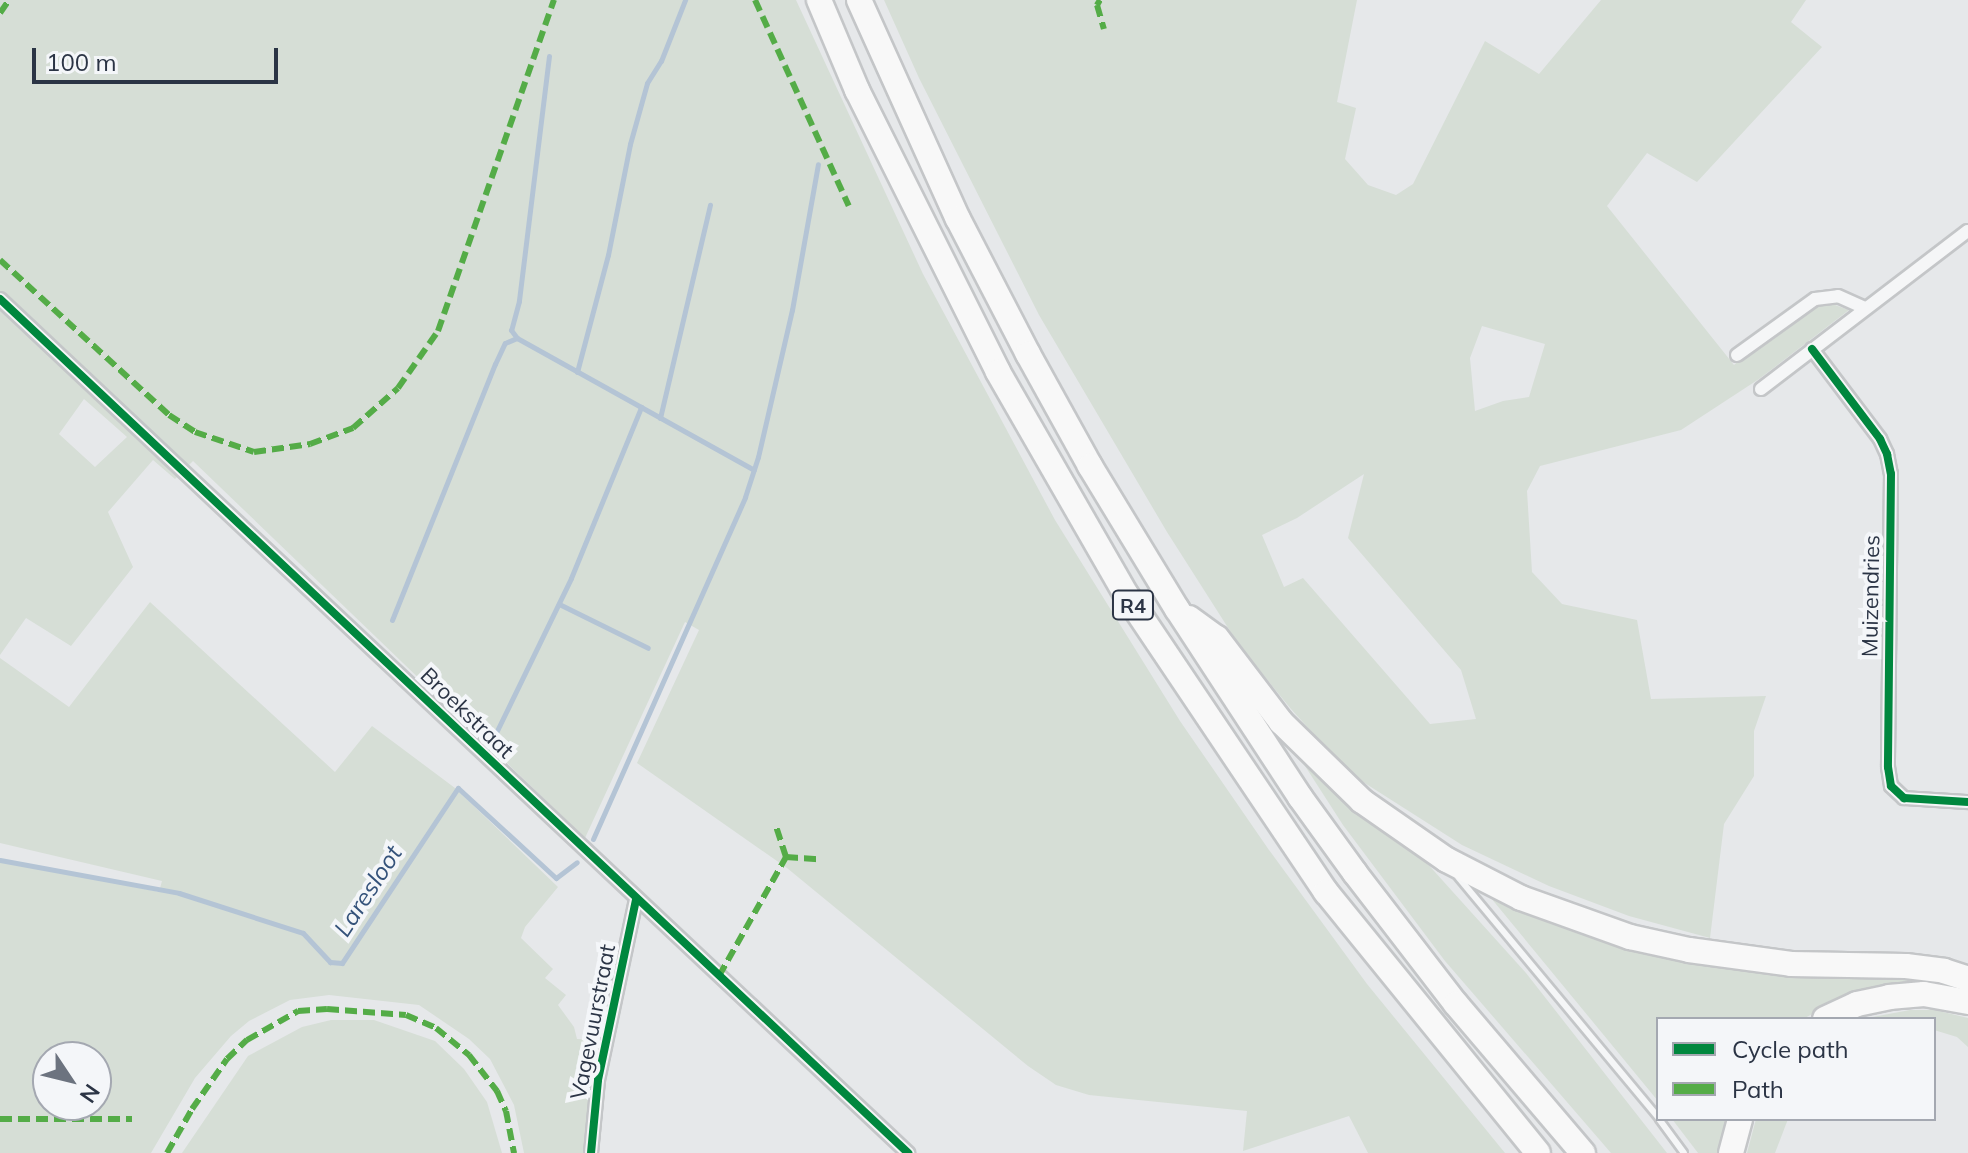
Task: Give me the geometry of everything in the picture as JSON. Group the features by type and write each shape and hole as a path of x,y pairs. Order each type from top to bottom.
{"highway":[{"name":"R4","path":"819,0 857,90 998,372 1127,596 1326,892 1538,1153"},
{"name":"R4","path":"859,0 958,219 1028,354 1090,466 1177,609 1300,797 1355,873 1456,1004 1583,1153"},
{"path":"1177,609 1217,638 1281,722 1319,763 1362,801 1447,860 1521,898 1576,920 1689,950 1791,964 1906,966 1944,971 1968,979"},
{"path":"1829,1017 1857,1004 1889,997 1924,994 1968,1002"},
{"path":"1731,1153 1739,1121"}],"street":[{"path":"1761,389 1968,231"},
{"path":"1737,355 1815,299 1838,296 1865,308"},
{"name":"Broekstraat","path":"0,299 908,1153"},
{"name":"Muizendries","path":"1812,349 1880,439 1891,474 1888,767 1891,786 1904,798 1968,802"},
{"name":"Vagevuurstraat","path":"591,1153 598,1080 636,900"}],"lane":[{"path":"1447,860 1656,1114"},
{"path":"1661,1121 1684,1153"}],"shaded area":[{"path":"0,0 796,0 923,274 1055,520 1180,721 1269,850 1367,984 1505,1153 1368,1153 1349,1116 1243,1151 1247,1111 1089,1095 1056,1085 1028,1066 787,868 637,763 699,630 685,622 585,838 193,461 175,479 153,460 108,512 133,567 71,646 26,618 0,655","holes":["84,399 127,437 95,467 59,434"]},
{"path":"884,0 1357,0 1337,102 1356,108 1345,159 1368,185 1396,195 1413,184 1485,41 1539,74 1601,0 1806,0 1791,22 1822,47 1697,182 1647,153 1607,206 1734,365 1764,338 1813,305 1835,305 1849,310 1759,379 1681,430 1540,466 1527,491 1532,572 1562,604 1637,620 1651,699 1766,696 1754,731 1754,776 1724,824 1710,938 1629,916 1549,886 1462,845 1349,773 1239,645 1167,532 1039,315 919,78","holes":["1482,326 1545,344 1529,397 1503,401 1475,411 1470,358","1364,474 1348,538 1461,670 1476,719 1430,724 1303,578 1284,587 1262,535 1297,518"]},
{"path":"150,602 335,772 372,726 455,788 558,887 525,927 521,938 553,969 545,978 566,995 558,1005 574,1027 577,1039 598,1040 585,1153 524,1153 514,1105 490,1059 469,1039 419,1005 329,995 290,1000 249,1021 231,1036 195,1078 151,1153 0,1153 0,859 159,892 162,881 0,843 0,658 69,707"},
{"path":"1296,752 1358,810 1416,851 1526,973 1667,1153 1611,1153 1445,961 1343,825"},
{"path":"1486,892 1575,930 1925,978 1968,987 1827,1006 1807,1017 1656,1017 1656,1099"},
{"path":"1910,1010 1935,1010 1968,1018 1968,1047 1957,1037 1936,1031 1936,1017 1873,1017"},
{"path":"331,1020 374,1020 435,1041 464,1069 487,1102 502,1153 182,1153 248,1056 302,1027"},
{"path":"1674,1121 1730,1121 1722,1153 1698,1153"},
{"path":"1755,1121 1787,1121 1775,1153 1747,1153"}],"waterway":[{"path":"577,372 608,255 630,144 647,83 661,61 685,0"},
{"path":"549,56 519,301 511,330 517,338 754,470"},
{"path":"593,839 745,497 758,457 792,310 818,164"},
{"path":"660,418 710,205"},
{"path":"392,620 495,364 505,343 517,338"},
{"path":"491,743 571,578 641,407"},
{"path":"559,604 648,648"},
{"name":"Laresloot","path":"0,860 179,893 303,933 330,962 342,963 458,788 556,878 577,862"}],"marked path":[{"path":"0,13 9,0"},
{"path":"0,260 169,415 195,432 254,452 310,444 353,428 398,388 438,331 554,0"},
{"path":"755,0 849,206"},
{"path":"1100,0 1097,5 1104,29"},
{"path":"719,976 786,857 776,827"},
{"path":"786,857 818,859"},
{"path":"167,1153 192,1109 227,1059 247,1040 298,1011 327,1009 406,1015 436,1028 469,1055 497,1091 506,1111 514,1153"},
{"path":"0,1119 132,1119"}],"cycle path":[{"path":"0,299 908,1153"},
{"path":"1812,349 1880,439 1891,474 1888,767 1891,786 1904,798 1968,802"},
{"path":"591,1153 598,1080 636,900"}]}
